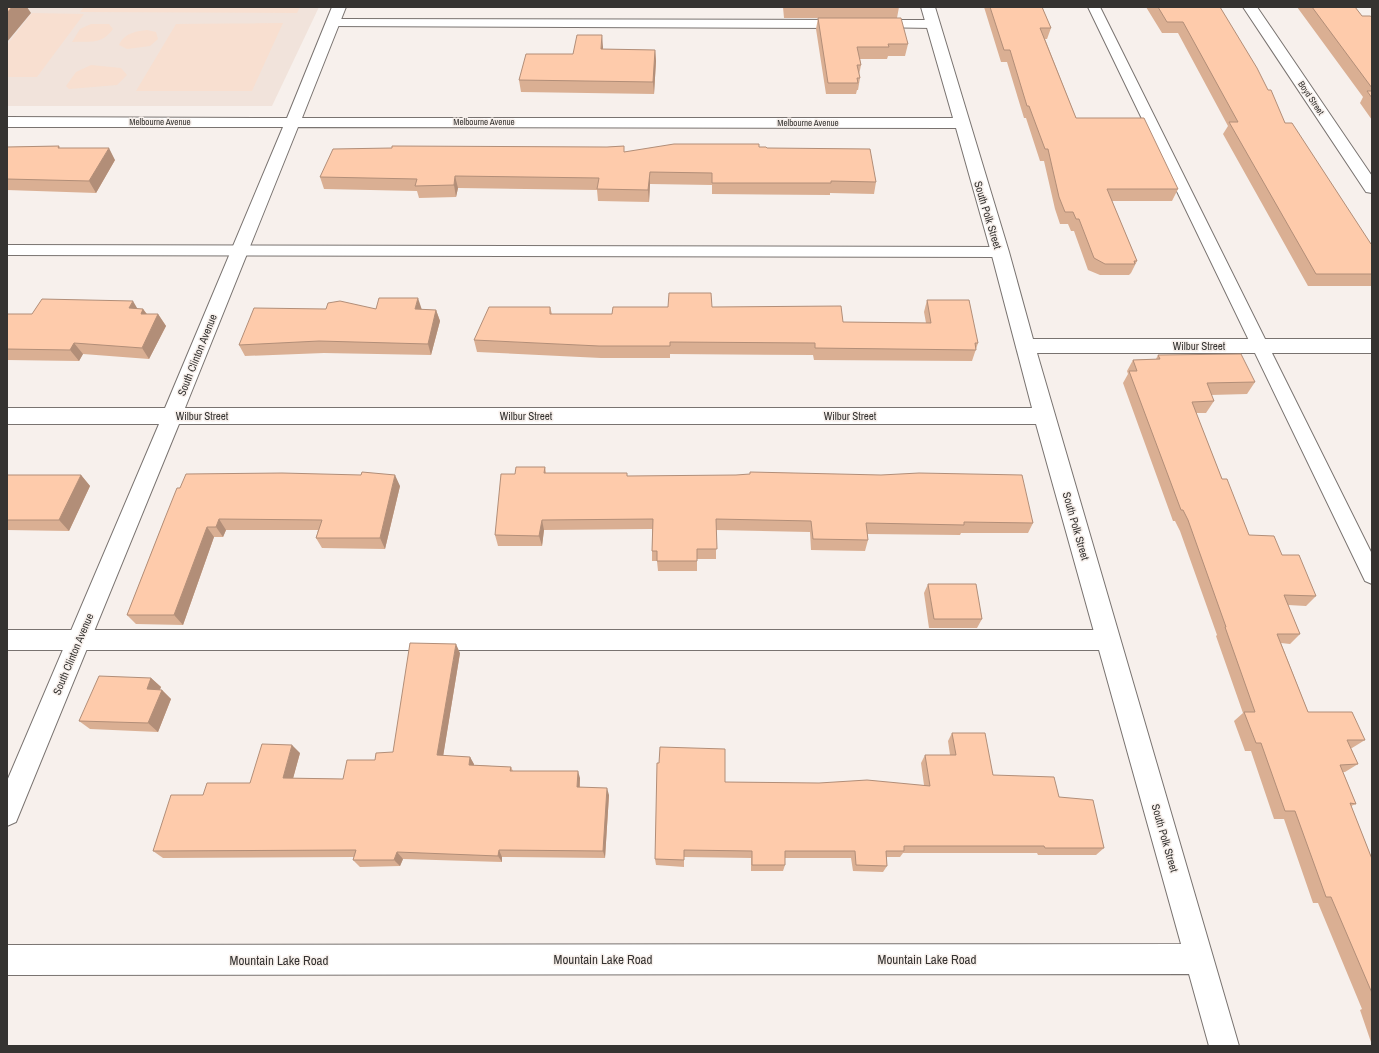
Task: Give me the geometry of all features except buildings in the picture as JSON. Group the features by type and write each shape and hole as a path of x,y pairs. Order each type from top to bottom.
{"street":[{"name":"Boyd Street","path":"1250,7 1372,188"},
{"name":"South Clinton Avenue","path":"7,813 241,250 336,15"},
{"name":"South Polk Street","path":"930,15 960,123 1000,252 1044,416 1224,1046"},
{"name":"Melbourne Avenue","path":"7,122 960,123"},
{"name":"Wilbur Street","path":"1026,346 1372,346"},
{"name":"Wilbur Street","path":"7,416 1044,416"},
{"name":"Mountain Lake Road","path":"7,960 1199,959"}],"lane":[{"path":"1094,7 1372,574"},
{"path":"336,15 930,15"},
{"path":"7,250 1000,252"},
{"path":"7,640 1108,640"}],"shaded area":[{"path":"7,7 319,7 272,106 7,106"},
{"path":"84,7 300,7 297,13 80,12"},
{"path":"32,13 84,14 37,77 7,77 7,45"},
{"path":"283,23 252,91 136,91 176,24"},
{"path":"91,24 109,24 113,29 109,34 100,40 90,42 72,42 80,29"},
{"path":"147,30 156,32 158,39 150,46 127,49 119,45 127,35"},
{"path":"91,65 121,68 127,75 117,85 69,89 66,86 76,72"}]}
